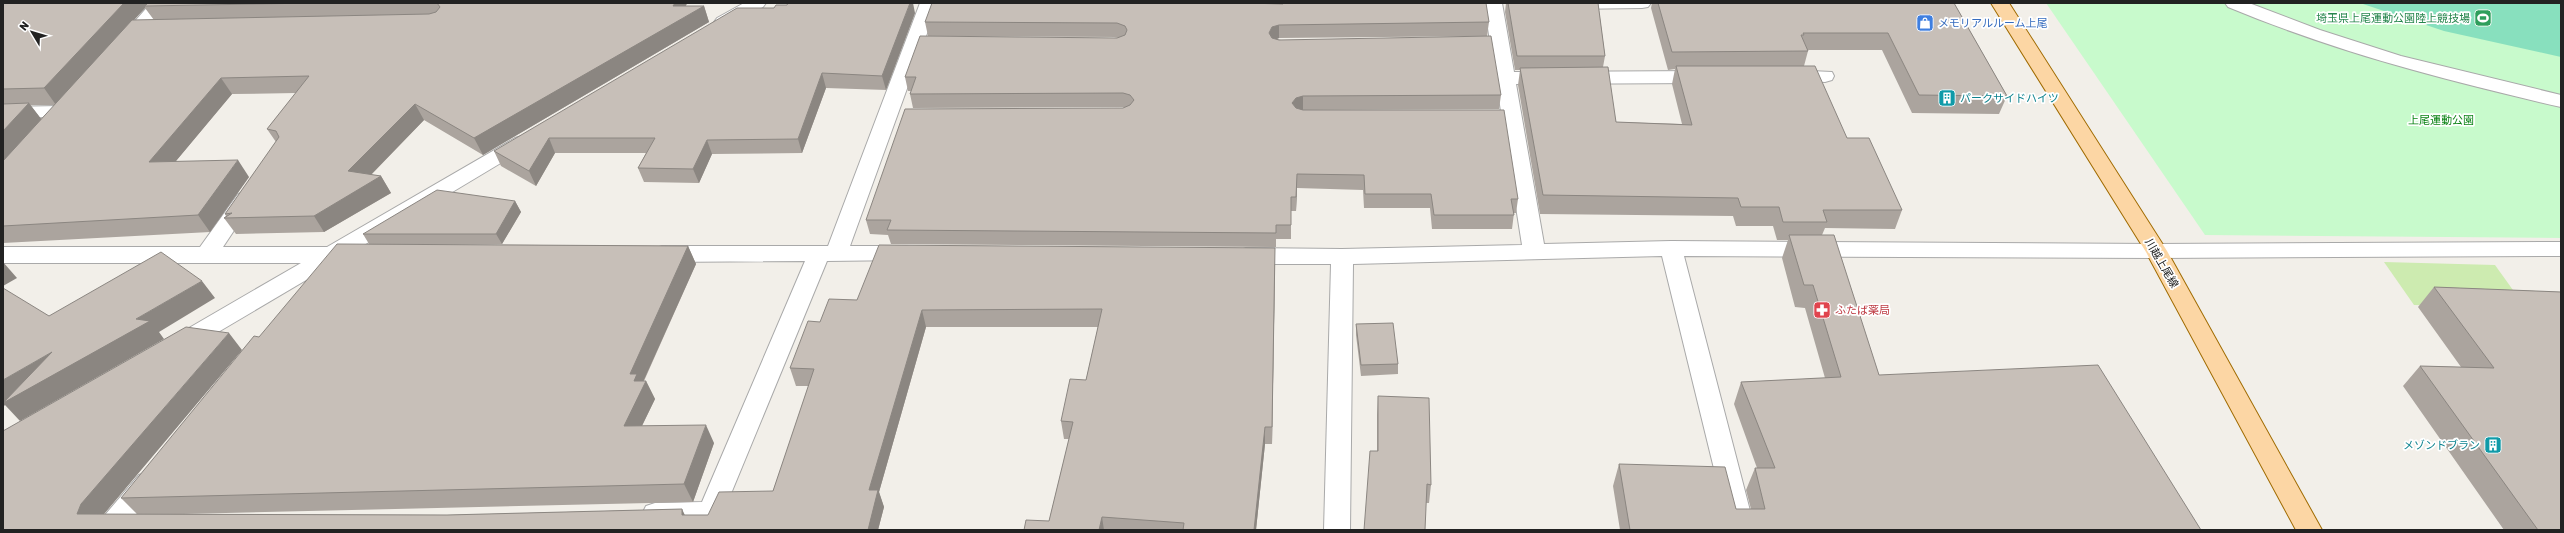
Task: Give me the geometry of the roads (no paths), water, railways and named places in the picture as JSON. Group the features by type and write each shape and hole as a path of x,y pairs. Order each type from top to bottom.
{"main road":[{"name":"川越上尾線","path":"2000,3 2156,251 2310,530"}],"street":[{"path":"112,57 161,3"},
{"path":"728,3 712,29 757,3"},
{"path":"632,515 707,521 828,253 887,116 922,43 930,3"},
{"path":"1548,4 1642,3"},
{"path":"2234,3 2329,39 2404,63 2561,100"},
{"path":"1499,4 1492,42 1505,78 1503,116 1534,250"},
{"path":"138,30 161,29"},
{"path":"1770,76 1825,76"},
{"path":"1505,78 1723,77"},
{"path":"3,113 65,107 44,130"},
{"path":"887,116 911,116"},
{"path":"160,355 331,256 535,134"},
{"path":"206,254 256,184"},
{"path":"1671,248 1742,530"},
{"path":"1224,256 1342,257 1534,250 1671,248 2156,251 2561,249"},
{"path":"643,254 924,253"},
{"path":"3,255 379,255"},
{"path":"293,304 331,256"},
{"path":"1337,530 1342,257"},
{"path":"109,529 160,468"},
{"path":"109,529 141,528"}],"place":[{"name":"埼玉県上尾運動公園陸上競技場","path":"2483,18"},
{"name":"メモリアルルーム上尾","path":"1925,23"},
{"name":"パークサイドハイツ","path":"1947,98"},
{"name":"ふたば薬局","path":"1822,310"},
{"name":"メゾンドブラン","path":"2493,445"}],"park label":[{"name":"上尾運動公園","path":"2441,120"}]}
